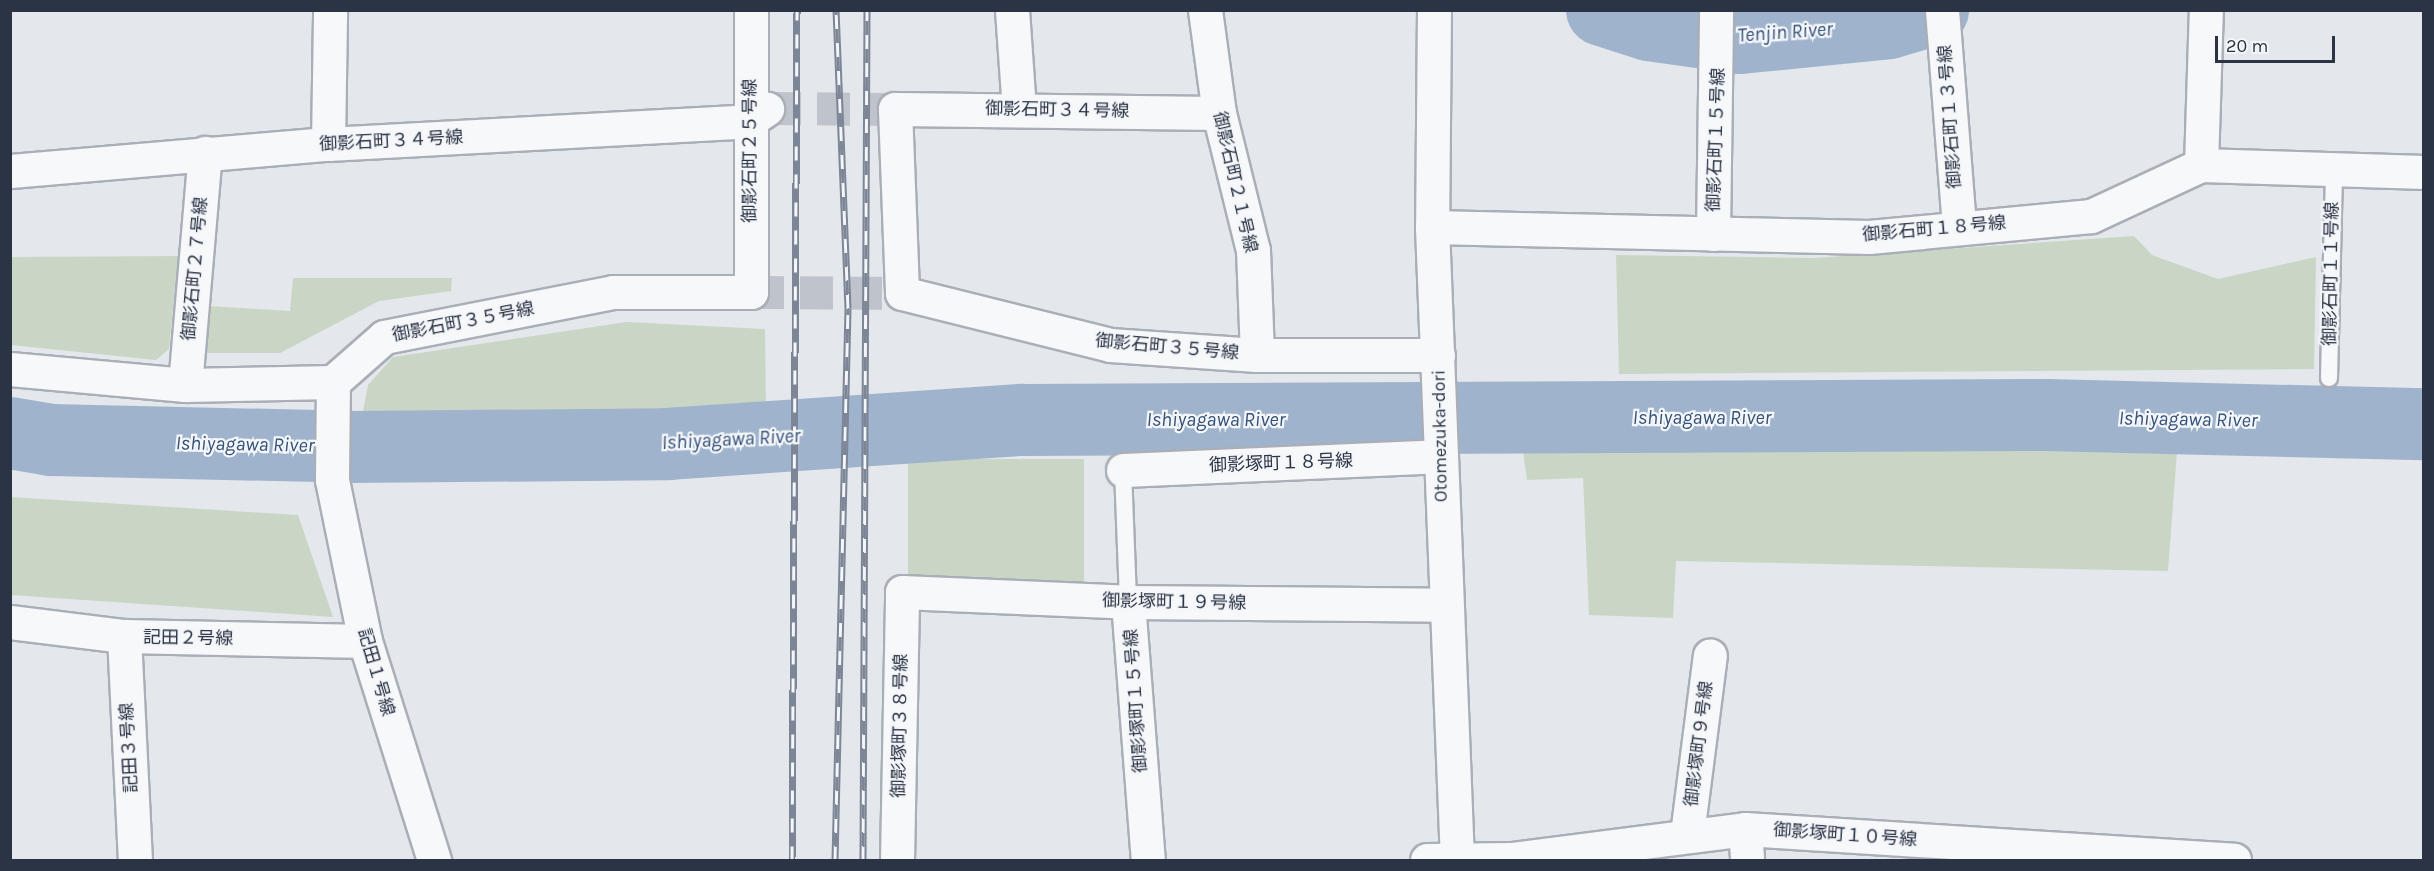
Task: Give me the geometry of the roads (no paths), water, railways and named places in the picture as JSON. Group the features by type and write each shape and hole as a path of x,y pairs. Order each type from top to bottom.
{"street":[{"path":"328,144 330,10"},
{"name":"御影石町２５号線","path":"751,292 759,115 752,10"},
{"path":"1012,10 1019,109"},
{"name":"御影石町２１号線","path":"1205,10 1219,113 1253,250 1257,355"},
{"name":"Otomezuka-dori","path":"1434,10 1432,227 1446,605 1447,860"},
{"path":"2201,165 2206,10"},
{"name":"御影石町１３号線","path":"1943,20 1959,224"},
{"name":"御影石町１５号線","path":"1713,234 1717,24"},
{"name":"御影石町３４号線","path":"902,293 895,109 1219,113"},
{"name":"御影石町３４号線","path":"10,171 205,153 759,115"},
{"name":"御影石町２７号線","path":"185,385 205,153"},
{"name":"御影石町１８号線","path":"1432,227 1869,237 1959,224 2091,216 2201,165 2424,172"},
{"name":"御影石町３５号線","path":"333,397 384,337 613,292 751,292"},
{"name":"御影石町３５号線","path":"902,293 1110,345 1438,371"},
{"path":"10,369 333,397"},
{"name":"記田１号線","path":"333,397 332,480 365,641 434,861"},
{"name":"御影塚町１８号線","path":"1123,470 1439,450"},
{"name":"御影塚町１９号線","path":"902,592 1128,602 1446,605"},
{"name":"御影塚町３８号線","path":"897,861 902,592"},
{"name":"御影塚町１５号線","path":"1128,602 1148,861"},
{"name":"記田２号線","path":"10,622 124,636 365,641"},
{"name":"記田３号線","path":"124,636 135,861"},
{"name":"御影塚町９号線","path":"1687,834 1710,655"},
{"name":"御影塚町１０号線","path":"1447,860 1511,859 1687,834 1746,845 2234,861"}],"lane":[{"name":"御影石町１１号線","path":"2329,378 2334,169"},
{"name":"御影塚町１５号線","path":"1123,470 1128,602"}],"waterway":[{"name":"Tenjin River","path":"1602,10 1649,25 1740,38 1889,23 1933,10"},
{"name":"Ishiyagawa River","path":"10,433 51,440 352,447 667,444 1023,420 2046,415 2424,424"}],"tunnel":[{"path":"768,108 895,109"},
{"path":"751,292 902,293"}],"railway":[{"path":"792,860 797,10"},
{"path":"835,860 848,308 836,10"},
{"path":"863,860 867,10"}]}
